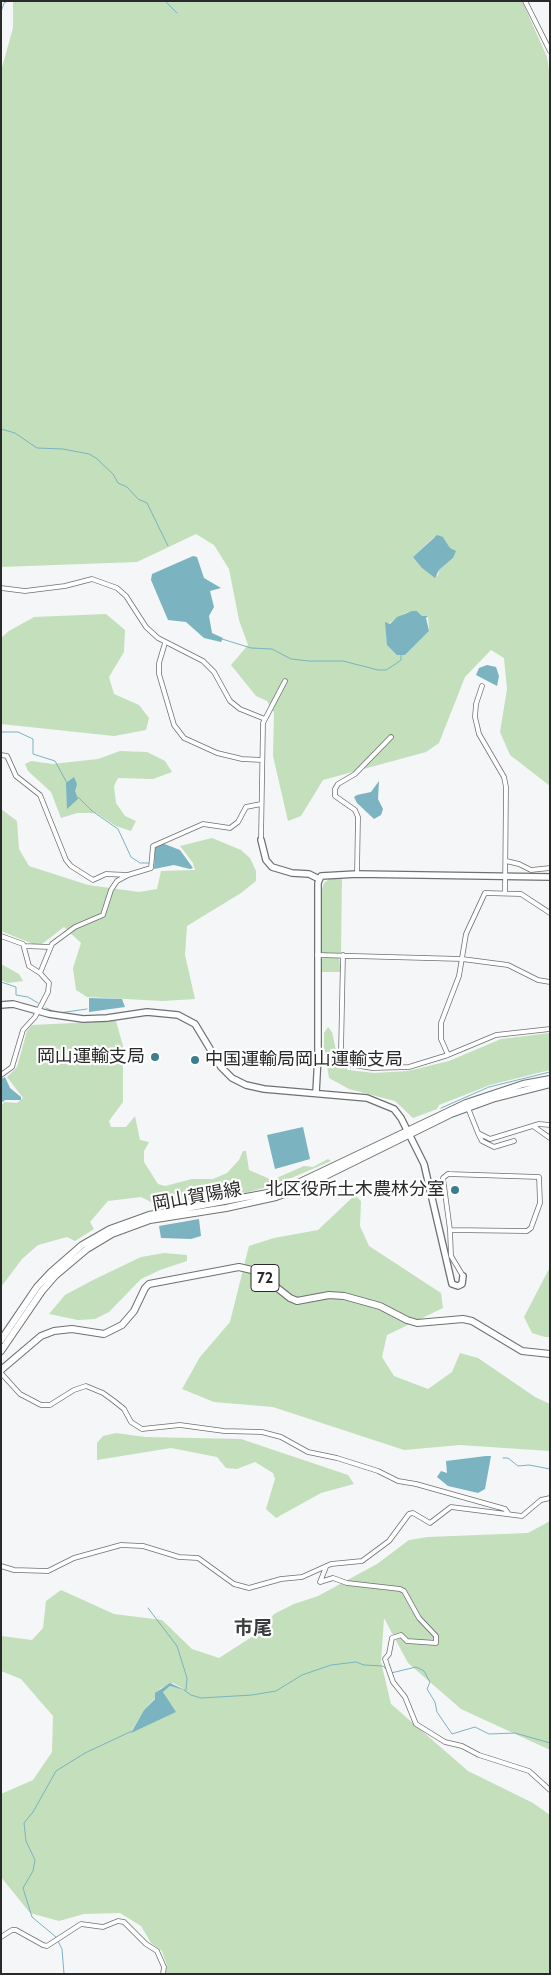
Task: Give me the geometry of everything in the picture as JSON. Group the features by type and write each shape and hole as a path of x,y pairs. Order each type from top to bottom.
{"main road":[{"name":"岡山賀陽線","path":"1,1351 55,1276 87,1249 112,1234 150,1220 226,1208 276,1196 303,1187 466,1103 496,1092 550,1079"},
{"name":"岡山賀陽線","path":"1,1340 37,1287 51,1272 74,1251 103,1232 130,1220 149,1215 273,1192 468,1108 523,1089 550,1084"},
{"name":"72","path":"1,1372 41,1336 54,1331 72,1329 104,1334 122,1325 134,1311 145,1288 149,1284 239,1267 256,1271 290,1298 297,1301 329,1295 344,1296 380,1306 417,1323 463,1319 476,1324 522,1351 550,1354"}],"street":[{"path":"525,1 550,51"},
{"path":"1,588 25,592 65,586 85,580 102,582 117,588 126,596 146,627 165,643 192,653 204,660 214,672 230,700 240,709 265,719"},
{"path":"165,643 159,663 159,674 174,726 184,738 216,753 242,759 262,760"},
{"path":"286,681 265,719 262,730 261,840 266,860 272,867 292,873 309,874 319,879"},
{"path":"482,686 476,704 479,734 504,777 505,892"},
{"path":"357,874 358,817 355,810 338,800 335,796 335,789 338,784 355,774 390,736"},
{"path":"1,755 7,756 16,776 40,795 66,860 71,866 93,880 106,874 128,875"},
{"path":"40,973 50,947 75,926 103,915 113,885 128,875 151,868 151,849 157,843 203,824 230,828 238,822 246,807 261,804"},
{"path":"506,862 519,864 532,870 550,868"},
{"path":"316,1093 319,879 325,874 550,878"},
{"path":"448,1055 441,1039 441,1023 459,976 466,934 485,893 505,892 521,894 550,913"},
{"path":"1,936 12,938 24,946 50,947"},
{"path":"1,1075 12,1067 23,1030 37,1012 49,988 49,983 40,973 29,966 24,946"},
{"path":"317,955 462,959 508,966 538,980 550,982"},
{"path":"343,955 341,1052 343,1060 348,1064 394,1068 425,1064 496,1035 550,1029"},
{"path":"1,1005 14,1004 37,1012 83,1019 107,1018 147,1012 183,1016 195,1024 221,1068 238,1081 255,1088 368,1098 385,1104 398,1112 424,1164 452,1284 458,1286 462,1284 463,1276 451,1256 450,1230 444,1199 444,1175 539,1177 540,1203 529,1230 450,1230"},
{"path":"468,1108 482,1141 494,1147 514,1141"},
{"path":"478,1133 490,1139 539,1124 550,1125"},
{"path":"532,1126 550,1138"},
{"path":"1,1372 20,1394 41,1406 50,1405 74,1390 86,1386 103,1393 114,1401 124,1409 131,1422 142,1429 180,1425 224,1431 262,1432 293,1443 308,1452 337,1458 378,1471 398,1481 505,1509 508,1513"},
{"path":"1,1566 14,1570 48,1571 74,1558 125,1545 143,1546 179,1557 198,1558 234,1584 244,1588 281,1579 302,1577 326,1566 358,1562 389,1542 409,1514 413,1513 430,1524 451,1506 526,1514 542,1500 550,1498"},
{"path":"326,1566 320,1582 333,1578 347,1583 404,1591 419,1618 436,1636 436,1643 407,1641 401,1635 392,1638 389,1654 385,1658 393,1682 405,1697 416,1724 445,1742 462,1746 479,1755 529,1771 550,1790"},
{"path":"1,1937 12,1930 43,1946 81,1924 103,1927 114,1922 124,1922 160,1955 163,1974"}],"green space":[{"path":"13,1 522,1 547,57 550,77 550,786 510,755 500,732 507,689 504,658 491,650 465,677 439,743 426,752 323,780 301,816 288,821 273,756 274,713 267,701 256,696 231,665 248,645 239,620 229,569 214,545 196,534 137,562 1,567 1,71 13,28","holes":["434,537 443,537 450,548 453,558 439,570 438,576 413,557","417,611 422,616 428,616 429,631 405,655 388,624 405,613"]},
{"path":"106,614 125,630 124,652 109,677 114,694 139,705 149,718 146,730 114,736 1,724 1,638 9,631 34,617"},
{"path":"120,751 147,752 165,761 172,772 153,779 118,778 114,786 116,803 125,816 136,821 131,831 116,826 96,813 77,813 61,818 51,792 28,771 25,764 31,761 53,764 98,759"},
{"path":"1,809 17,821 19,849 29,866 88,885 139,892 157,889 161,871 195,870 193,863 180,846 212,838 241,850 250,858 256,871 256,881 241,893 187,926 185,955 195,999 163,1001 87,997 76,990 73,968 81,943 64,927 42,944 33,944 1,931"},
{"path":"329,879 342,879 341,953 323,953 321,951 322,889 324,883"},
{"path":"324,957 339,958 341,972 321,972 321,960"},
{"path":"1,964 19,974 23,981 8,983 1,980"},
{"path":"116,1021 123,1046 123,1102 109,1121 111,1127 126,1127 135,1116 140,1140 149,1142 144,1151 144,1162 158,1184 165,1186 192,1179 213,1179 227,1173 239,1160 243,1151 246,1151 249,1170 272,1180 304,1166 313,1167 328,1159 331,1161 275,1185 241,1194 157,1205 141,1197 108,1201 90,1222 94,1229 75,1241 67,1237 38,1245 22,1259 1,1287 1,1106 4,1102 17,1103 23,1098 7,1077 17,1067 27,1031 32,1025"},
{"path":"328,1027 332,1032 337,1055 348,1070 374,1073 408,1071 449,1061 501,1039 550,1033 550,1070 490,1085 439,1105 437,1109 413,1118 395,1101 349,1089 329,1078 324,1047 324,1033"},
{"path":"355,1195 361,1201 360,1226 369,1246 441,1293 443,1308 387,1335 382,1357 394,1376 428,1389 452,1372 460,1353 478,1358 535,1397 550,1404 550,1451 460,1445 404,1450 273,1407 214,1402 182,1389 200,1357 230,1322 249,1246 274,1238 318,1230"},
{"path":"164,1253 187,1255 187,1261 141,1279 109,1312 95,1319 78,1320 49,1314 65,1295 93,1280 141,1257"},
{"path":"550,1267 550,1337 545,1337 532,1333 524,1317"},
{"path":"116,1433 145,1437 241,1439 348,1475 354,1484 321,1493 276,1518 266,1509 275,1479 273,1473 255,1462 237,1469 226,1468 217,1457 171,1448 97,1460 97,1443 103,1436"},
{"path":"550,1521 550,1750 461,1709 408,1663 384,1618 381,1662 391,1704 468,1771 533,1803 550,1815 550,1974 166,1974 167,1966 162,1951 151,1943 141,1926 120,1913 84,1914 59,1921 30,1913 1,1877 1,1794 33,1780 52,1752 53,1716 21,1679 1,1671 1,1636 32,1640 43,1628 46,1601 61,1590 114,1614 162,1620 192,1649 219,1658 261,1631 274,1614 294,1604 318,1596 377,1564 409,1540 428,1537 528,1533","holes":["173,1683 184,1689 170,1686 163,1692 175,1712 131,1732 144,1710 161,1688"]}],"water":[{"path":"437,535 443,537 450,548 456,551 453,558 439,570 435,578 422,568 413,557"},
{"path":"193,556 197,557 204,578 221,588 210,591 214,607 209,616 212,633 223,638 221,642 204,638 186,622 168,620 151,580 152,574"},
{"path":"417,611 422,616 428,616 426,618 429,631 405,655 397,655 387,645 385,622 390,624 397,617"},
{"path":"487,665 496,667 499,676 497,686 476,675 479,668"},
{"path":"74,777 77,784 75,791 78,799 67,809 66,783"},
{"path":"379,781 378,799 383,809 381,815 374,819 357,803 354,797 371,792"},
{"path":"162,843 180,850 193,868 174,865 154,869 155,848"},
{"path":"89,998 122,999 125,1007 89,1012"},
{"path":"5,1077 10,1088 21,1097 21,1100 5,1100 1,1103 1,1079"},
{"path":"303,1127 310,1159 275,1169 267,1135"},
{"path":"199,1219 201,1236 191,1239 161,1238 159,1226"},
{"path":"491,1456 485,1489 478,1493 448,1486 437,1477 441,1471 447,1473 446,1461"},
{"path":"170,1683 185,1690 170,1686 163,1692 176,1712 131,1733 144,1710 155,1699 155,1693"}],"waterway":[{"path":"1,12 4,3 8,1"},
{"path":"165,1 177,13"},
{"path":"1,429 15,433 37,448 63,449 89,454 96,458 113,474 118,483 127,487 138,499 147,503 168,546"},
{"path":"222,639 251,648 272,649 291,659 343,661 378,670 386,670 394,665 401,660 401,655"},
{"path":"1,732 18,732 33,739 33,754 55,761 67,783"},
{"path":"78,797 92,811 118,829 131,857 140,863 150,863"},
{"path":"1,982 16,987 16,995 28,997 38,1003"},
{"path":"46,1008 55,1012"},
{"path":"59,1013 87,1009"},
{"path":"441,1108 489,1087 550,1072"},
{"path":"503,1458 508,1458 518,1466 529,1465 550,1469"},
{"path":"148,1608 177,1646 187,1678 186,1690"},
{"path":"184,1690 191,1695 201,1698 252,1695 276,1691 302,1675 331,1665 356,1662 364,1665 383,1666 386,1669"},
{"path":"391,1673 416,1667 424,1671 430,1682 427,1689 435,1702 437,1712 452,1734 475,1727 489,1734 515,1733 550,1743"},
{"path":"56,1937 32,1917 23,1888 33,1871 35,1860 26,1841 24,1823 33,1812 56,1771 85,1753 132,1731"},
{"path":"58,1941 62,1949 64,1974"}],"place":[{"name":"岡山運輸支局","path":"155,1057"},
{"name":"中国運輸局岡山運輸支局","path":"195,1060"},
{"name":"北区役所土木農林分室","path":"455,1190"}],"district":[{"name":"市尾","path":"253,1628"}]}
